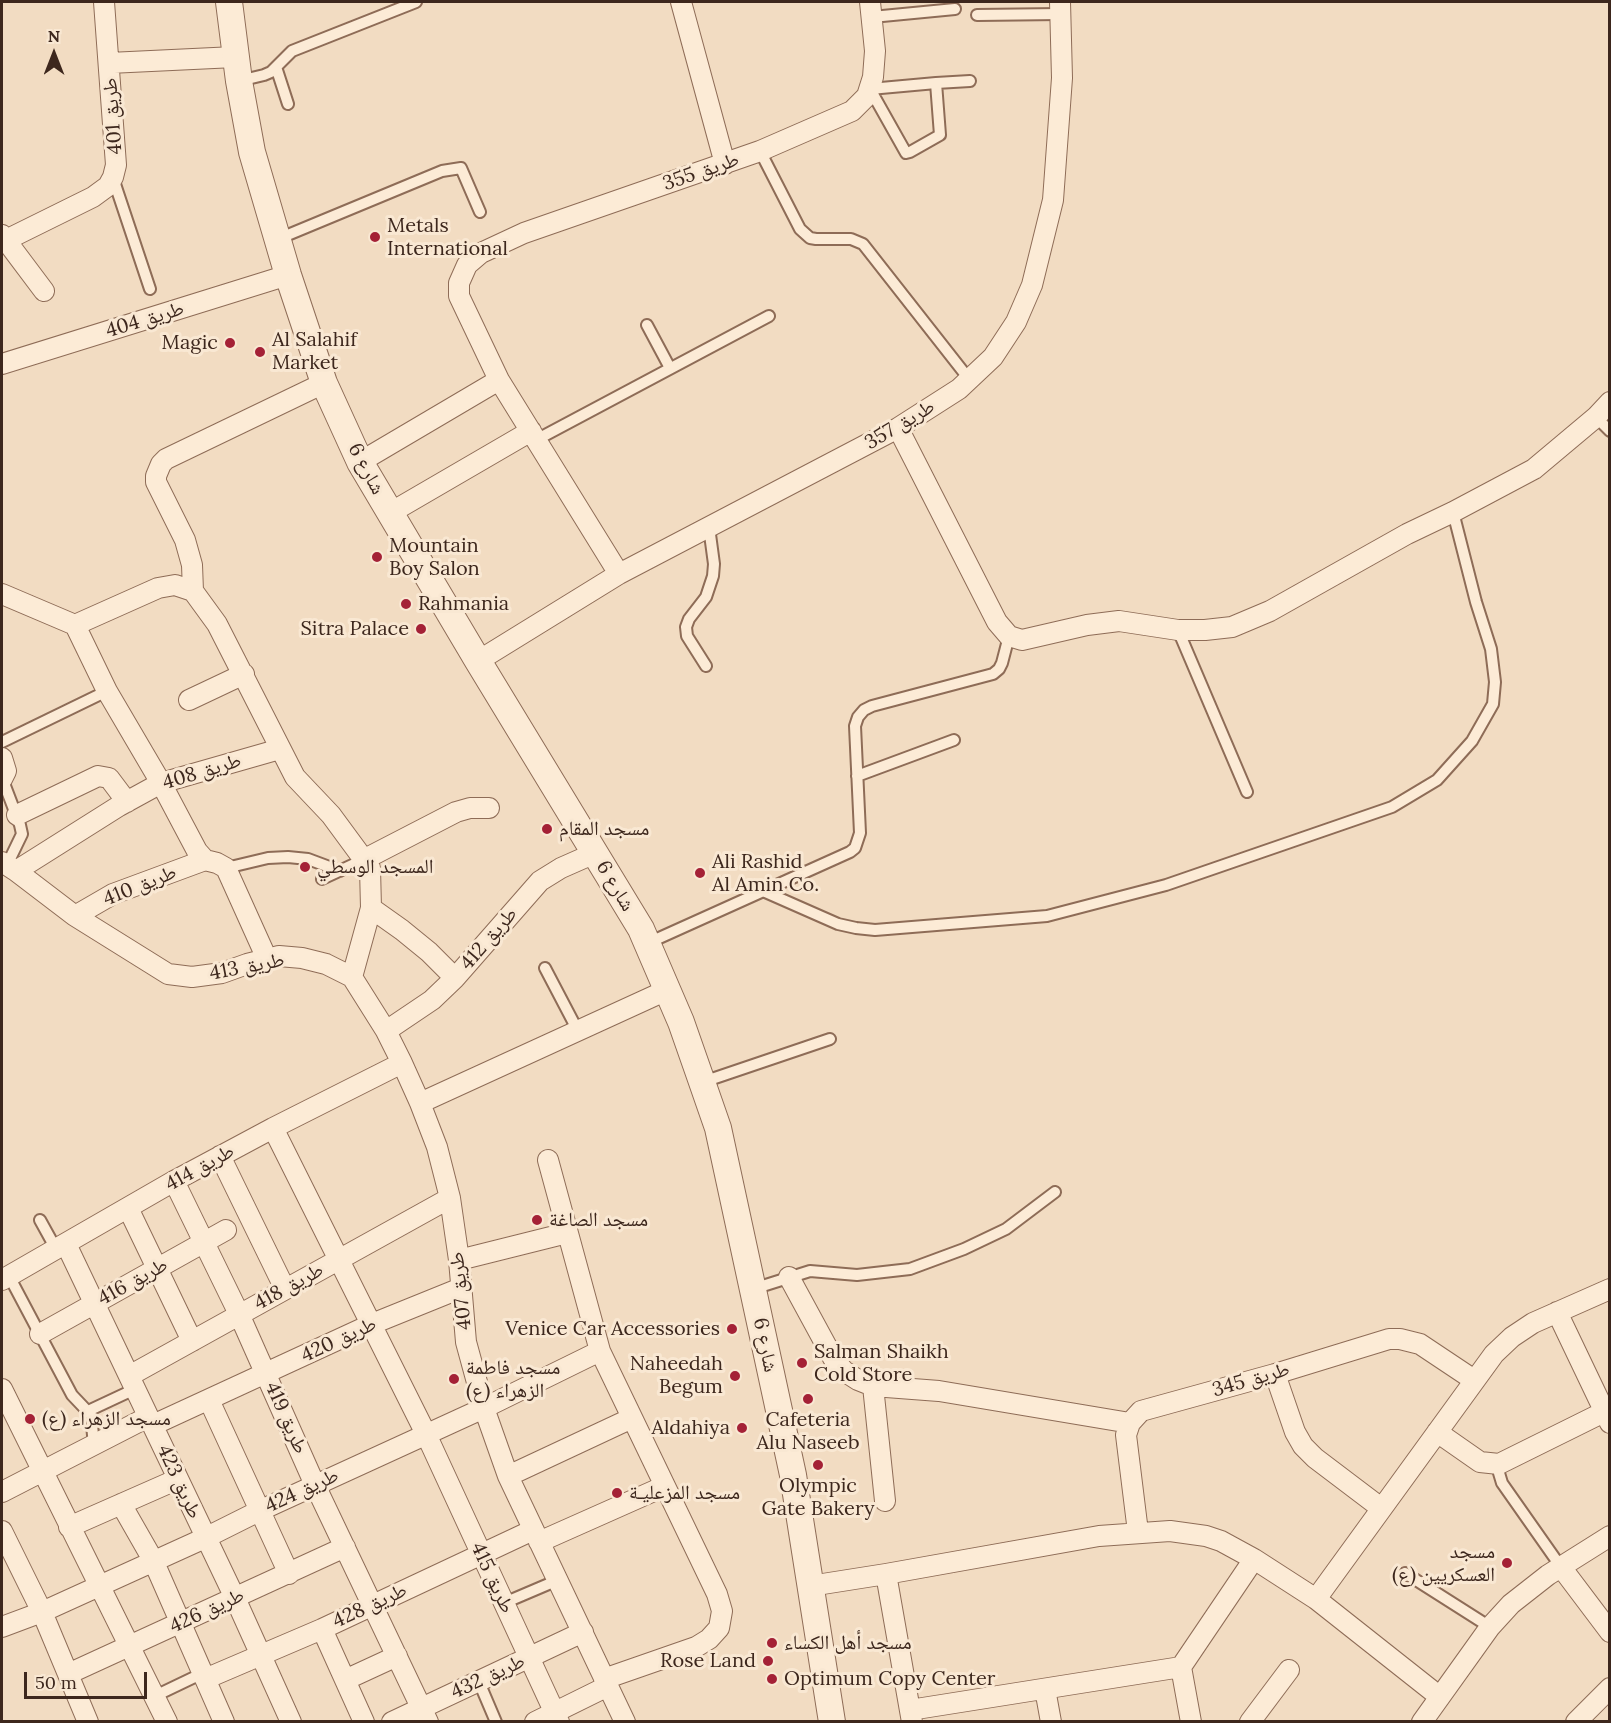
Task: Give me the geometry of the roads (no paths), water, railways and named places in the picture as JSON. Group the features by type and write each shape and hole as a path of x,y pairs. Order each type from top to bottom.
{"street":[{"name":"طريق 401","path":"4,237 93,197 108,186 113,177 116,165 104,2"},
{"name":"شارع 6","path":"229,2 237,69 252,152 288,275 324,383 360,462 641,928 702,1082 718,1128 793,1475 832,1722"},
{"path":"681,2 725,164"},
{"name":"طريق 357","path":"478,661 619,574 898,428 959,389 993,357 1016,322 1035,275 1053,200 1062,78 1060,8"},
{"path":"870,89 875,51 871,9"},
{"path":"109,63 237,69"},
{"name":"طريق 355","path":"499,380 458,291 467,265 481,253 524,233 760,151 852,111 870,89"},
{"path":"4,237 44,291"},
{"name":"طريق 404","path":"2,364 288,275"},
{"path":"360,462 499,380 619,574"},
{"path":"193,591 192,565 185,540 156,482 161,464 166,459 324,383"},
{"path":"898,428 997,622 1009,636 1022,640 1087,625 1119,621 1178,630 1232,627 1270,610 1407,534 1534,469 1603,424 1610,402"},
{"path":"390,513 534,435"},
{"path":"75,625 158,588 175,585 193,591 218,624 296,777 331,816 370,868 371,908 351,976 386,1031 402,1063"},
{"path":"2,594 75,625 107,691 161,783 197,851 206,861 226,868 267,959"},
{"path":"189,700 244,674"},
{"name":"طريق 408","path":"8,866 161,783 280,749"},
{"path":"2,758 6,771 2,779"},
{"path":"17,816 98,776 109,778 127,802"},
{"path":"365,859 456,812 470,808 489,808"},
{"name":"طريق 412","path":"386,1031 432,1000 455,978 540,881 561,868 595,853"},
{"name":"طريق 410","path":"75,916 113,894 206,861"},
{"name":"طريق 413","path":"8,866 75,916 168,974 192,976 222,973 279,956 302,958 326,964 351,976"},
{"path":"371,908 411,937 455,978"},
{"path":"420,1103 667,990"},
{"name":"طريق 407","path":"402,1063 437,1147 450,1198 459,1260 466,1342 484,1407 508,1476 625,1722"},
{"name":"طريق 414","path":"5,1278 220,1156 402,1063"},
{"name":"طريق 415","path":"273,1128 426,1434 557,1717"},
{"path":"220,1156 285,1289"},
{"path":"535,1722 557,1717 606,1682 696,1647 709,1639 719,1628 722,1611 717,1594 600,1351 548,1160"},
{"name":"طريق 419","path":"174,1181 239,1314 315,1485 425,1715"},
{"name":"طريق 418","path":"132,1382 192,1341 450,1198"},
{"path":"128,1208 192,1341"},
{"name":"طريق 416","path":"40,1334 226,1230"},
{"path":"459,1260 567,1233"},
{"name":"طريق 423","path":"61,1246 94,1303 235,1598 291,1722"},
{"path":"789,1277 833,1358 844,1371 858,1380 873,1386 939,1391 1130,1423 1126,1442 1138,1532"},
{"name":"طريق 420","path":"2,1492 94,1445 209,1400 372,1324 461,1288"},
{"path":"1316,1599 1494,1354 1512,1337 1533,1323 1610,1289"},
{"path":"1437,1432 1480,1462 1499,1464 1607,1418 1557,1312"},
{"name":"طريق 345","path":"1130,1423 1141,1411 1148,1408 1275,1374 1379,1342 1400,1339 1420,1344 1474,1380"},
{"name":"طريق 424","path":"2,1627 42,1612 205,1538 259,1510 600,1351"},
{"path":"1275,1374 1295,1432 1303,1446 1315,1458 1382,1508"},
{"path":"873,1386 885,1501"},
{"path":"2,1389 167,1722"},
{"path":"209,1400 289,1574"},
{"path":"508,1476 632,1418"},
{"path":"69,1527 178,1479"},
{"path":"536,1536 665,1486"},
{"path":"121,1504 153,1560 224,1722"},
{"path":"2,1531 42,1612 88,1722"},
{"path":"810,1586 886,1575 1099,1536 1170,1531 1206,1536 1221,1541 1254,1559 1316,1599 1440,1697"},
{"name":"طريق 428","path":"204,1676 261,1656 481,1554 536,1536"},
{"path":"1422,1722 1490,1627 1522,1593 1610,1536"},
{"name":"طريق 426","path":"68,1674 345,1547"},
{"path":"1191,1722 1181,1667 1254,1559"},
{"path":"1561,1567 1610,1632"},
{"path":"886,1575 911,1716 1045,1689 1181,1667"},
{"path":"322,1629 364,1722"},
{"name":"طريق 432","path":"392,1722 425,1715 479,1682 583,1632"},
{"path":"345,1680 396,1656"},
{"path":"1250,1722 1289,1670"},
{"path":"1576,1722 1610,1688"},
{"path":"1045,1689 1051,1722"}],"lane":[{"path":"237,69 264,75 292,51 416,2"},
{"path":"977,15 1060,8"},
{"path":"871,9 955,9"},
{"path":"276,67 288,105"},
{"path":"936,83 940,135 908,153 904,151 870,89 936,83 970,81"},
{"path":"760,151 800,229 816,240 851,240 863,244 969,379"},
{"path":"278,240 442,171 461,168 480,212"},
{"path":"113,177 150,289"},
{"path":"534,435 769,316"},
{"path":"647,325 670,368"},
{"path":"763,891 838,924 866,929 1047,916 1166,885 1392,807 1437,780 1472,741 1493,704 1491,649 1476,602 1453,512"},
{"path":"706,666 687,636 686,627 689,619 706,597 713,576 714,564 709,527"},
{"path":"1178,630 1247,792"},
{"path":"647,943 855,848 860,832 855,726 858,717 864,710 873,706 993,674 1002,663 1009,636"},
{"path":"2,741 107,691"},
{"path":"857,776 954,740"},
{"path":"2,779 22,834 8,866"},
{"path":"226,868 268,858 288,857 308,859 340,871"},
{"path":"322,879 365,859"},
{"path":"545,968 578,1031"},
{"path":"702,1082 830,1039"},
{"path":"753,1289 810,1271 857,1275 910,1269 964,1249 1006,1229 1055,1192"},
{"path":"40,1220 61,1246"},
{"path":"5,1278 40,1334 72,1395 88,1411 92,1419 91,1433 94,1445"},
{"path":"88,1411 132,1382"},
{"path":"1499,1464 1502,1483 1561,1567"},
{"path":"1405,1573 1490,1627"},
{"path":"504,1604 558,1580"},
{"path":"155,1696 204,1676"},
{"path":"479,1682 496,1722"}],"place":[{"name":"Metals International","path":"375,237"},
{"name":"Magic","path":"230,343"},
{"name":"Al Salahif Market","path":"260,352"},
{"name":"Mountain Boy Salon","path":"377,557"},
{"name":"Rahmania","path":"406,604"},
{"name":"Sitra Palace","path":"421,629"},
{"name":"مسجد المقام","path":"547,829"},
{"name":"المسجد الوسطي","path":"305,867"},
{"name":"Ali Rashid Al Amin Co.","path":"700,873"},
{"name":"مسجد الصاغة","path":"537,1220"},
{"name":"Venice Car Accessories","path":"732,1329"},
{"name":"Salman Shaikh Cold Store","path":"802,1363"},
{"name":"Naheedah Begum","path":"735,1376"},
{"name":"مسجد فاطمة الزهراء (ع)","path":"454,1379"},
{"name":"Cafeteria Alu Naseeb","path":"808,1399"},
{"name":"مسجد الزهراء (ع)","path":"30,1419"},
{"name":"Aldahiya","path":"742,1428"},
{"name":"Olympic Gate Bakery","path":"818,1465"},
{"name":"مسجد المزعليـة","path":"617,1493"},
{"name":"مسجد العسكريين (ع)","path":"1507,1563"},
{"name":"مسجد أهل الكساء","path":"772,1643"},
{"name":"Rose Land","path":"768,1661"},
{"name":"Optimum Copy Center","path":"772,1679"}]}
